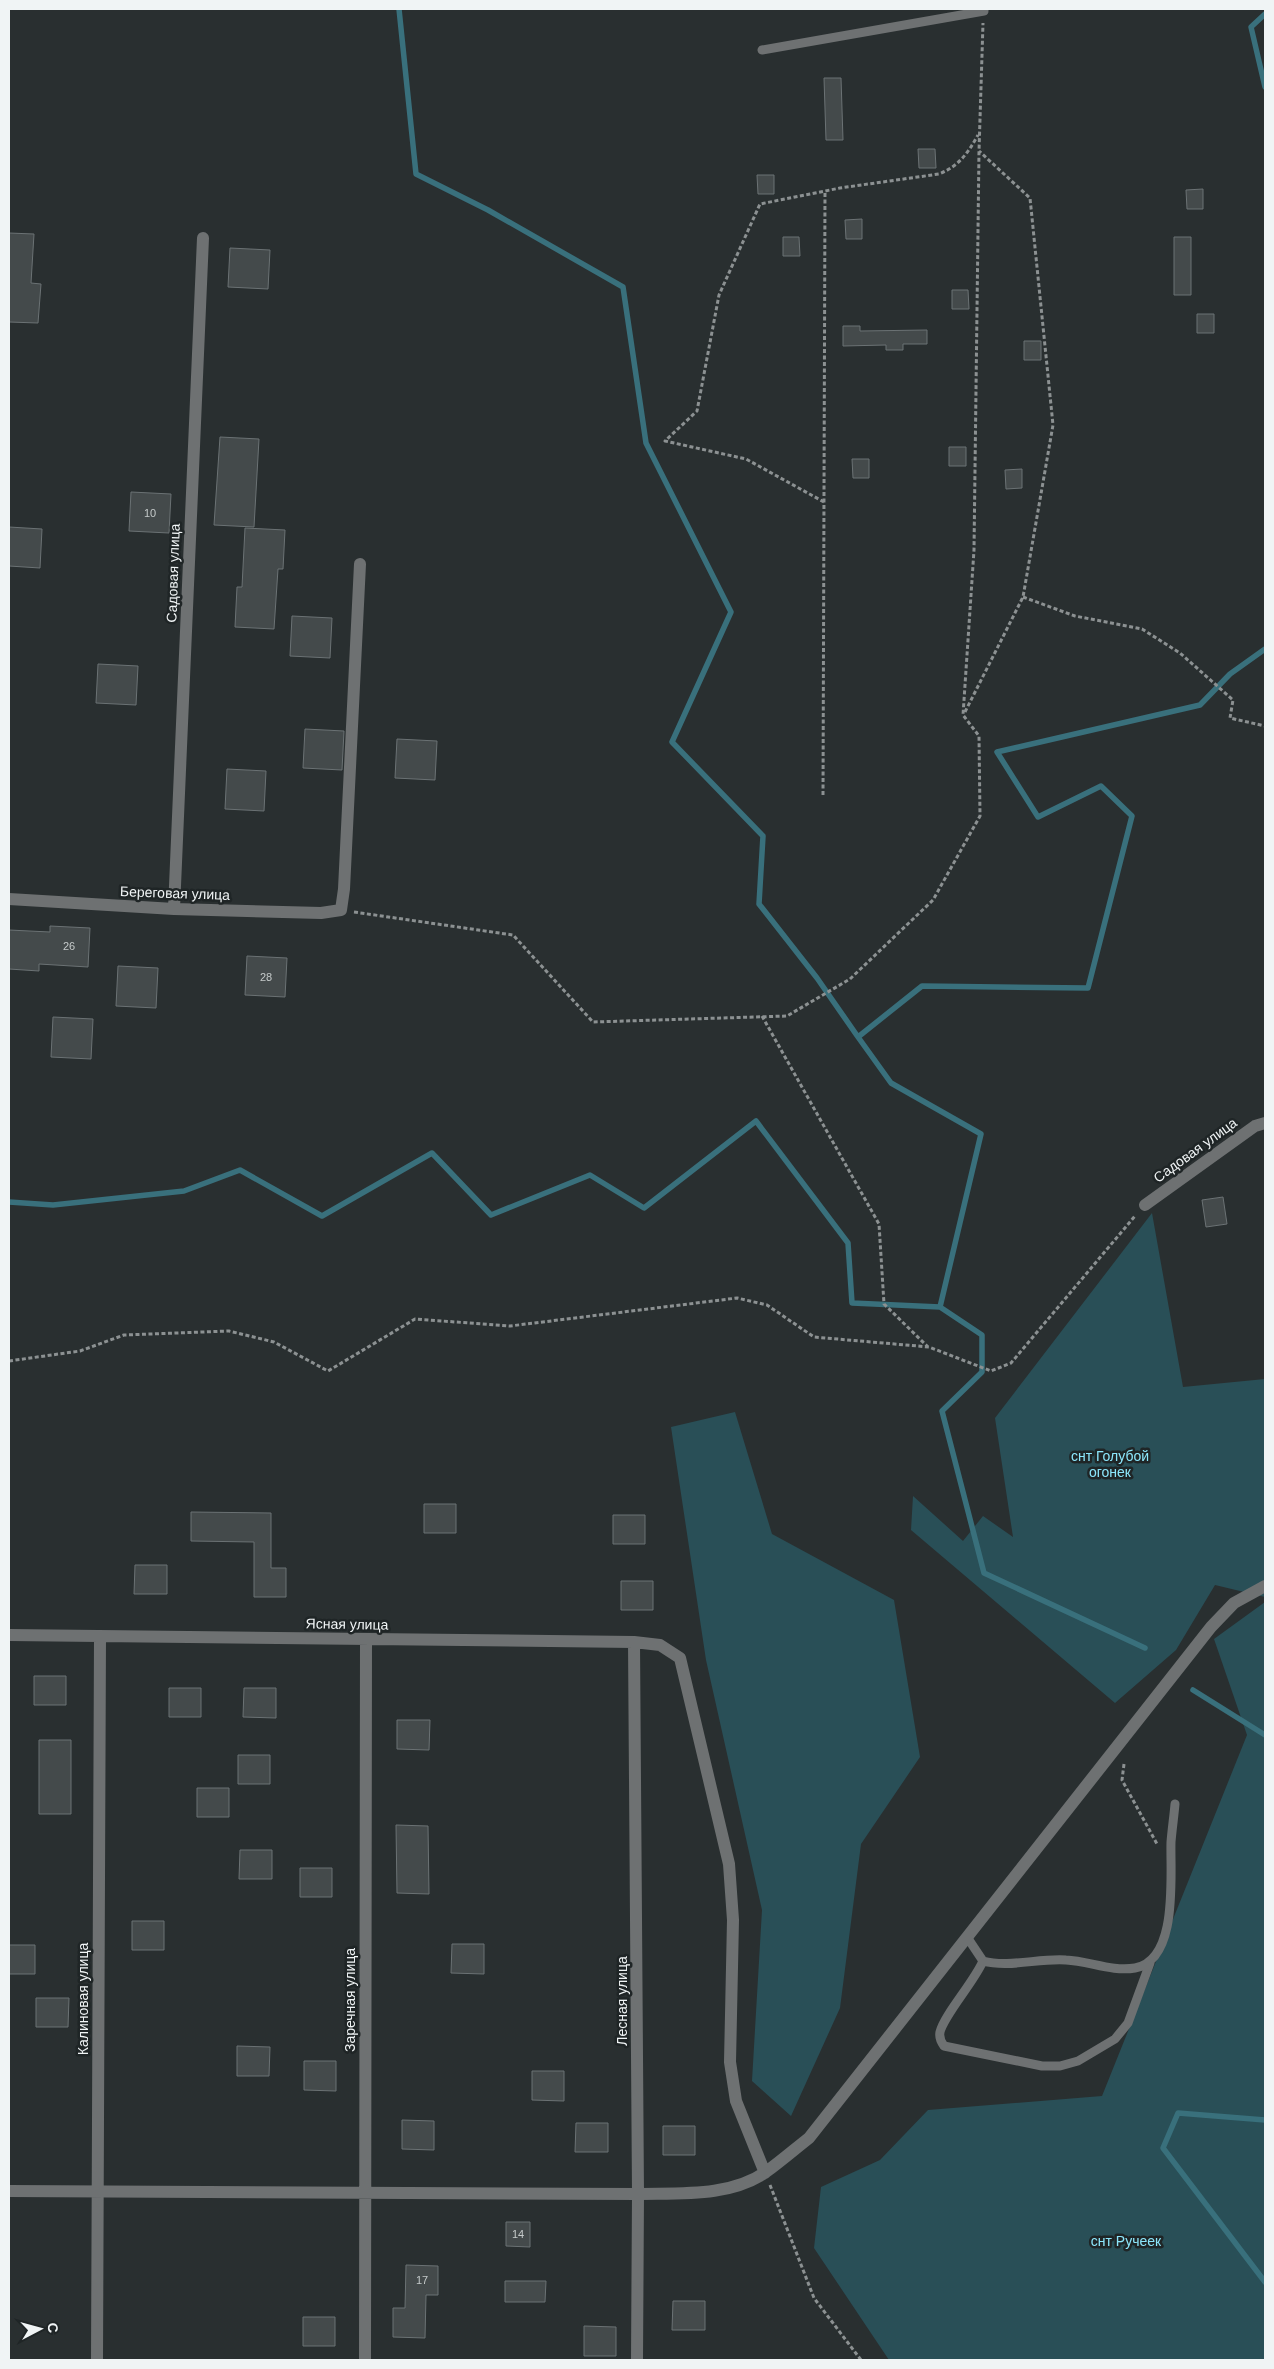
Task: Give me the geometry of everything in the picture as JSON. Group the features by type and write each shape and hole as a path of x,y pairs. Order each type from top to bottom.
{"street":[{"name":"Садовая улица","path":"174,909 203,238"},
{"path":"341,910 344,889 360,564"},
{"name":"Береговая улица","path":"9,899 174,909 321,913 341,910"},
{"name":"Садовая улица","path":"1145,1205 1255,1126 1265,1123"},
{"path":"9,2191 638,2194 704,2192 738,2186 765,2172 809,2138 1210,1627 1234,1603 1265,1586"},
{"name":"Ясная улица","path":"9,1635 634,1642 660,1645 680,1658 729,1864 733,1920 730,2062 736,2100 765,2172"},
{"name":"Калиновая улица","path":"97,2360 100,1637"},
{"name":"Заречная улица","path":"365,2360 366,1640"},
{"name":"Лесная улица","path":"634,1642 638,2194 637,2360"}],"lane":[{"path":"762,50 984,10"},
{"path":"983,1961 976,1977 939,2033 944,2046 1042,2066 1060,2066 1078,2062 1115,2039 1128,2023 1150,1963 1157,1954 1165,1932 1172,1898 1171,1842 1175,1804"},
{"path":"967,1937 983,1961 997,1965 1034,1960 1068,1960 1117,1968 1134,1968 1150,1963"}],"path":[{"path":"341,910 513,935 593,1022 787,1016 850,979 933,900 980,816 979,736 963,715 974,550 979,151 984,10"},
{"path":"824,502 746,459 666,440 697,411 719,295 760,204 825,191 939,174 952,169 965,158 980,133"},
{"path":"963,715 1023,597 1053,425 1030,198 979,151"},
{"path":"823,795 825,191"},
{"path":"1023,597 1075,616 1142,630 1180,653 1233,700 1230,718 1265,726"},
{"path":"762,1016 879,1224 884,1304 928,1347"},
{"path":"9,1361 80,1351 124,1335 229,1331 274,1342 328,1371 415,1319 510,1326 736,1298 767,1305 814,1337 928,1347 991,1371 1011,1363 1145,1205"},
{"path":"1127,1756 1122,1769 1122,1780 1159,1848"},
{"path":"765,2172 814,2298 861,2360"}],"green space":[{"name":"снт Голубой огонек","path":"1152,1213 1183,1387 1265,1379 1265,1597 1215,1585 1176,1650 1115,1703 911,1530 913,1496 963,1541 983,1516 1013,1537 995,1418"},
{"path":"735,1412 772,1534 894,1600 920,1757 861,1844 840,2008 791,2116 752,2081 762,1910 706,1660 671,1427"},
{"name":"снт Ручеек","path":"1265,1602 1265,2360 889,2360 814,2248 821,2187 880,2160 928,2110 1102,2096 1247,1735 1214,1639"}],"building":[{"path":"824,78 841,78 843,140 826,140"},
{"path":"918,149 935,149 936,168 919,168"},
{"path":"757,175 774,175 774,194 758,194"},
{"path":"1203,189 1203,209 1187,209 1186,190"},
{"path":"862,219 862,239 846,239 845,220"},
{"path":"9,233 34,234 31,283 41,284 38,323 9,322"},
{"path":"783,237 799,237 800,256 783,256"},
{"path":"1174,237 1191,237 1191,295 1174,295"},
{"path":"230,248 270,250 268,289 228,287"},
{"path":"952,290 968,290 969,309 952,309"},
{"path":"1197,314 1214,314 1214,333 1197,333"},
{"path":"843,326 860,326 860,331 927,330 927,344 903,344 903,350 886,350 886,345 843,346"},
{"path":"1024,341 1041,341 1041,360 1024,360"},
{"path":"220,437 259,439 254,527 214,525"},
{"path":"949,447 966,447 966,466 949,466"},
{"path":"852,459 869,459 869,478 853,478"},
{"path":"1022,469 1022,488 1006,489 1005,470"},
{"path":"131,492 171,494 169,533 129,531"},
{"path":"9,527 42,529 40,568 9,566"},
{"path":"245,528 285,530 283,569 278,569 274,629 235,627 237,587 242,587"},
{"path":"292,616 332,618 330,658 290,656"},
{"path":"98,664 138,666 136,705 96,703"},
{"path":"305,729 344,731 342,770 303,768"},
{"path":"397,739 437,741 435,780 395,778"},
{"path":"227,769 266,771 264,811 225,809"},
{"path":"50,926 90,928 88,967 39,964 39,971 9,969 9,930 50,932"},
{"path":"247,956 287,958 285,997 245,995"},
{"path":"118,966 158,968 156,1008 116,1006"},
{"path":"53,1017 93,1019 91,1059 51,1057"},
{"path":"1223,1197 1227,1224 1206,1227 1202,1200"},
{"path":"424,1504 456,1504 456,1533 424,1533"},
{"path":"191,1512 271,1513 271,1568 286,1568 286,1597 254,1597 254,1542 191,1541"},
{"path":"613,1515 645,1515 645,1544 613,1544"},
{"path":"135,1565 167,1565 167,1594 134,1594"},
{"path":"621,1581 653,1581 653,1610 621,1610"},
{"path":"34,1676 66,1676 66,1705 34,1705"},
{"path":"169,1688 201,1688 201,1717 169,1717"},
{"path":"244,1688 276,1688 276,1718 243,1717"},
{"path":"397,1720 430,1720 429,1750 397,1749"},
{"path":"39,1740 71,1740 71,1814 39,1814"},
{"path":"238,1755 270,1755 270,1784 238,1784"},
{"path":"197,1788 229,1788 229,1817 197,1817"},
{"path":"396,1825 428,1826 429,1894 397,1893"},
{"path":"240,1850 272,1850 272,1879 239,1879"},
{"path":"300,1868 332,1868 332,1897 300,1897"},
{"path":"132,1921 164,1921 164,1950 132,1950"},
{"path":"452,1944 484,1944 484,1974 451,1973"},
{"path":"9,1945 35,1945 35,1974 9,1974"},
{"path":"36,1998 69,1998 68,2027 36,2027"},
{"path":"237,2046 270,2047 269,2076 237,2076"},
{"path":"304,2061 336,2061 336,2091 304,2090"},
{"path":"532,2071 564,2071 564,2101 532,2100"},
{"path":"402,2120 434,2121 434,2150 402,2149"},
{"path":"576,2123 608,2123 608,2152 575,2152"},
{"path":"663,2126 695,2126 695,2155 663,2155"},
{"path":"506,2222 530,2222 530,2247 506,2246"},
{"path":"406,2265 438,2266 438,2295 426,2295 425,2338 393,2337 393,2308 405,2308"},
{"path":"505,2281 546,2281 545,2302 505,2302"},
{"path":"673,2301 705,2301 705,2330 672,2330"},
{"path":"303,2317 335,2317 335,2346 303,2346"},
{"path":"584,2326 616,2327 616,2356 584,2356"}],"waterway":[{"path":"399,9 416,174 488,210 623,287 646,443 731,612 672,742 763,836 759,904 817,978 858,1037"},
{"path":"1265,14 1251,27 1265,87"},
{"path":"1145,1648 984,1573 942,1411 982,1372 982,1335 940,1307 981,1134 891,1083 858,1037 922,986 1088,988 1132,816 1101,786 1038,817 997,752 1200,705 1230,674 1265,649"},
{"path":"9,1202 53,1205 184,1191 240,1170 322,1216 432,1153 491,1215 590,1175 644,1208 756,1121 848,1243 852,1303 940,1307"},
{"path":"1193,1690 1265,1735"},
{"path":"1265,2120 1178,2113 1163,2148 1265,2282"}]}
